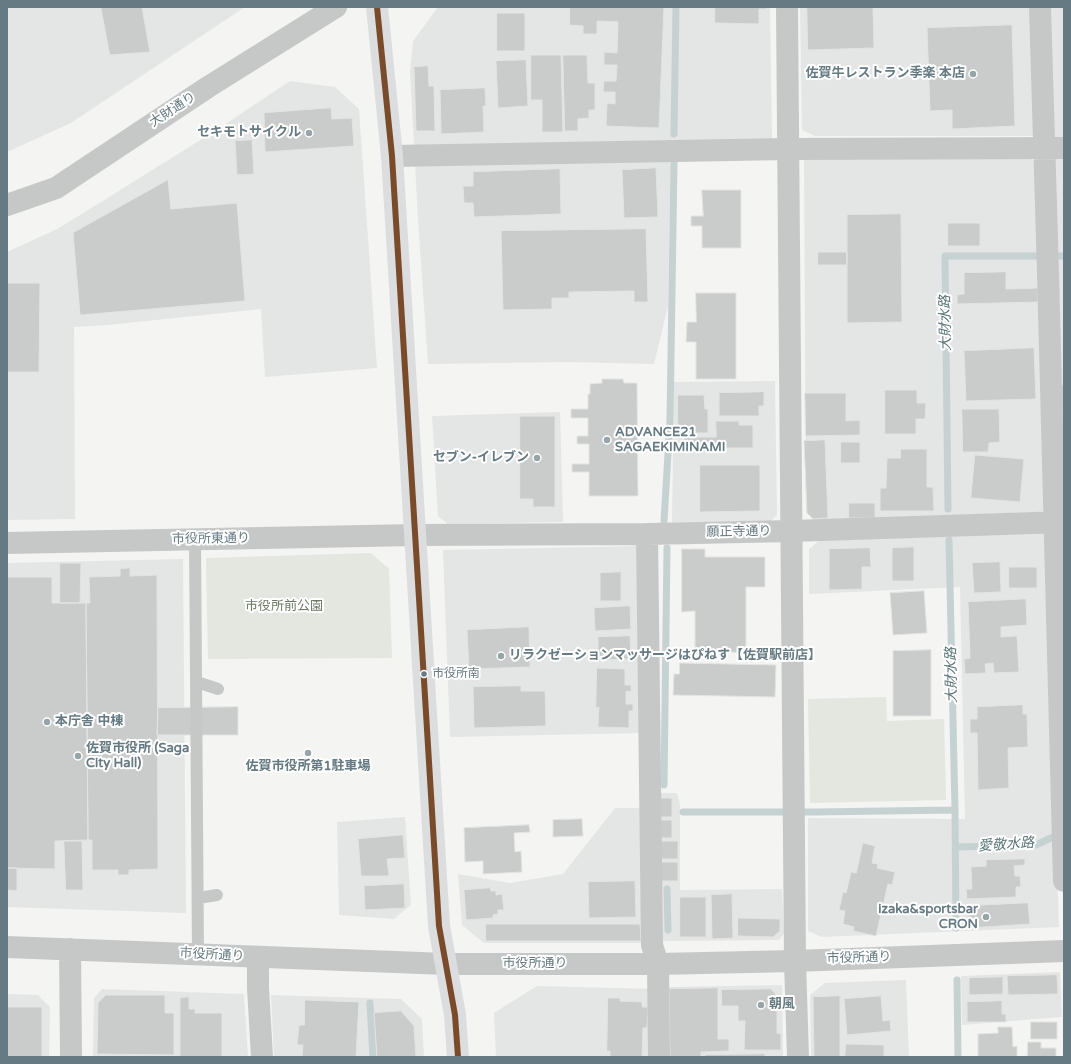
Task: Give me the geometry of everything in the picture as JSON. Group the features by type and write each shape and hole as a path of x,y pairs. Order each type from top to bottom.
{"main road":[{"path":"377,7 392,156 439,926 455,1015 458,1057"}],"street":[{"name":"大財通り","path":"7,205 56,188 208,87 336,7"},
{"path":"787,7 795,961 798,1057"},
{"path":"1040,7 1054,148 1047,244 1060,522 1064,881"},
{"path":"392,156 788,149 1054,148"},
{"name":"願正寺通り","path":"414,535 647,534 792,531 1060,522"},
{"path":"647,534 652,945 658,964 659,1057"},
{"name":"市役所東通り","path":"7,543 414,535"},
{"name":"市役所通り","path":"7,947 198,954 258,958 446,964 658,964 795,961 1064,951"},
{"path":"70,949 71,1057"},
{"path":"258,958 258,988 262,1057"}],"lane":[{"path":"195,540 198,954"},
{"path":"197,682 218,689"},
{"path":"198,898 216,895"}],"shaded area":[{"path":"7,7 245,7 71,123 7,152"},
{"path":"438,7 770,7 772,140 671,142 668,306 654,364 569,362 428,364 410,71 413,41"},
{"path":"800,7 1064,7 1064,511 818,520 806,512 804,157 1031,158 1038,166 1052,136 815,136 802,130"},
{"path":"290,81 335,87 359,109 377,368 265,377 261,309 108,325 74,327 75,519 7,520 7,252 57,229 218,129"},
{"path":"775,381 777,515 771,521 672,522 674,382"},
{"path":"560,412 563,522 448,524 438,516 432,416"},
{"path":"1045,532 1059,927 822,937 808,931 808,818 965,819 960,587 809,594 809,549 820,540"},
{"path":"640,546 642,733 450,737 443,550"},
{"path":"183,559 186,913 7,907 7,563"},
{"path":"656,793 677,793 680,805 680,890 782,889 784,933 779,940 660,941"},
{"path":"615,808 642,808 643,943 484,943 462,925 458,874 510,883 563,874"},
{"path":"405,817 411,905 394,919 339,915 337,822"},
{"path":"1060,972 1062,1017 962,1025 961,976"},
{"path":"906,980 909,1057 811,1057 810,995 825,983"},
{"path":"782,985 783,1057 667,1057 666,987"},
{"path":"537,986 654,989 654,1057 496,1057 494,1013"},
{"path":"102,989 244,994 248,1057 93,1057 94,998"},
{"path":"7,994 38,995 50,1007 49,1057 7,1057"},
{"path":"271,995 401,999 422,1019 424,1057 274,1057"}],"green space":[{"name":"市役所前公園","path":"371,553 389,569 392,658 208,659 206,558"},
{"path":"886,697 887,721 944,719 946,800 810,803 808,699"}],"building":[{"path":"101,7 142,7 150,52 110,55"},
{"path":"570,7 664,7 659,128 606,126 607,103 615,104 615,92 603,92 604,81 616,81 617,65 604,65 604,52 617,53 618,22 597,21 597,34 583,34 583,26 570,25"},
{"path":"715,7 766,7 766,9 759,9 759,24 715,23"},
{"path":"807,7 873,7 874,48 808,50"},
{"path":"497,13 525,13 525,51 497,51"},
{"path":"1012,25 1015,126 952,129 952,110 930,111 927,28"},
{"path":"531,55 561,55 563,132 542,132 542,100 531,100"},
{"path":"563,55 587,55 588,83 595,83 595,110 589,110 589,118 578,119 578,131 565,131"},
{"path":"526,60 528,106 498,108 496,61"},
{"path":"428,66 429,86 434,86 435,131 416,131 414,67"},
{"path":"485,88 486,106 483,106 484,132 441,134 440,90"},
{"name":"セキモトサイクル","path":"331,108 332,119 352,118 354,146 265,152 264,113"},
{"path":"252,140 254,174 237,175 235,141"},
{"path":"656,168 658,217 624,218 622,170"},
{"path":"560,169 561,214 474,217 473,203 464,203 463,186 473,186 473,172"},
{"path":"168,180 171,209 237,203 245,301 80,315 73,233"},
{"path":"702,190 741,190 741,248 702,248 702,226 691,226 691,216 703,216"},
{"path":"901,214 902,322 847,323 847,215"},
{"path":"948,223 980,223 980,246 948,246"},
{"path":"646,229 648,302 634,302 634,291 569,292 569,298 552,298 552,309 503,310 501,231"},
{"path":"818,252 847,252 847,265 818,265"},
{"path":"1006,272 1006,289 1038,288 1038,302 957,304 957,295 964,294 964,273"},
{"path":"7,283 40,283 39,372 7,372"},
{"path":"696,293 736,293 736,379 696,379 696,342 686,342 687,322 696,322"},
{"path":"1034,348 1036,399 966,401 964,351"},
{"name":"ADVANCE21 SAGAEKIMINAMI","path":"602,379 623,379 624,383 637,383 638,496 589,496 589,472 572,472 572,464 589,464 589,444 577,444 577,436 588,436 588,418 571,418 571,409 588,409 590,384 602,383"},
{"path":"1060,385 1064,385 1064,410 1060,410"},
{"path":"885,390 917,390 917,403 926,403 925,419 916,419 916,434 885,434"},
{"path":"764,392 764,406 759,406 759,416 719,416 719,393"},
{"path":"805,393 846,393 846,421 860,420 860,435 806,436"},
{"path":"678,395 704,395 705,409 708,409 708,433 678,433"},
{"path":"962,409 999,409 1000,442 989,443 988,452 963,452"},
{"name":"セブン-イレブン","path":"520,416 555,416 555,507 533,507 533,499 520,499"},
{"path":"716,421 739,421 739,425 753,425 753,448 684,448 684,437 716,437"},
{"path":"825,440 828,518 813,519 807,513 804,441"},
{"path":"841,442 860,442 860,463 841,463"},
{"path":"901,449 927,449 927,487 933,487 934,511 880,511 880,488 886,488 887,458 900,458"},
{"path":"975,455 1024,459 1020,502 971,498"},
{"path":"700,465 760,465 760,511 700,512"},
{"path":"849,503 875,503 875,518 849,518"},
{"path":"914,547 914,581 892,581 892,548"},
{"path":"870,548 871,567 862,567 862,589 829,590 829,549"},
{"path":"682,549 705,549 705,557 765,557 765,587 746,587 746,652 695,653 695,611 682,612"},
{"path":"1000,562 1001,592 974,593 972,563"},
{"path":"60,563 81,563 80,603 60,603"},
{"path":"1009,567 1037,567 1037,588 1009,588"},
{"path":"130,568 130,576 157,575 158,869 129,870 129,875 118,875 118,870 92,870 92,840 88,840 86,603 90,603 89,577 120,576 120,569"},
{"path":"621,572 621,601 600,601 600,573"},
{"name":"本庁舎 中棟","path":"7,577 52,577 52,603 86,603 88,840 55,841 55,869 7,868"},
{"path":"924,591 927,633 893,635 890,593"},
{"path":"1026,599 1027,625 1001,627 1001,637 1017,636 1019,672 994,673 993,663 985,664 986,673 965,674 964,659 970,658 968,602"},
{"path":"630,606 631,629 595,631 594,608"},
{"path":"529,627 530,667 469,669 467,630"},
{"path":"630,636 631,659 598,660 598,637"},
{"path":"931,650 931,716 893,716 893,651"},
{"path":"680,663 776,665 775,697 673,695 674,674 679,674"},
{"path":"597,668 625,669 625,685 631,685 631,692 626,691 626,704 633,704 633,711 629,711 629,728 598,727 599,707 596,708"},
{"path":"521,686 521,691 545,691 546,726 474,728 473,687"},
{"path":"1023,705 1023,714 1027,714 1028,747 1008,748 1009,788 978,790 977,733 970,733 970,719 977,719 977,707"},
{"path":"238,707 238,735 157,735 158,708"},
{"path":"658,798 672,798 672,817 658,817"},
{"path":"582,819 583,836 553,837 553,820"},
{"path":"658,820 672,820 672,838 658,838"},
{"path":"529,825 530,832 514,833 515,852 521,851 522,872 483,874 483,861 465,862 464,828"},
{"path":"403,835 405,858 387,859 389,876 361,876 358,839"},
{"path":"64,841 82,841 83,890 66,890"},
{"path":"661,841 678,841 678,859 661,859"},
{"path":"863,843 875,846 872,863 878,864 877,868 895,872 892,885 888,884 876,936 853,931 854,927 843,924 845,911 839,910 843,892 846,893 851,872 856,873"},
{"path":"1025,859 1025,865 1014,866 1015,876 1020,876 1021,887 1016,887 1016,897 967,899 966,889 972,889 971,867 986,866 986,860"},
{"path":"661,862 678,862 678,881 661,881"},
{"path":"7,868 17,868 17,891 7,890"},
{"path":"635,881 636,917 589,918 588,882"},
{"path":"404,884 405,908 365,910 364,886"},
{"path":"490,888 491,891 496,891 496,895 502,894 504,910 498,910 498,914 493,915 493,918 466,920 464,890"},
{"path":"732,894 733,938 712,939 711,895"},
{"path":"680,897 706,897 706,937 680,937"},
{"path":"1028,903 1030,924 969,928 967,906"},
{"path":"738,918 780,919 780,931 773,937 738,936"},
{"path":"486,924 640,924 641,941 486,941"},
{"path":"1057,975 1058,994 1008,995 1007,976"},
{"path":"1003,977 1003,994 969,995 969,978"},
{"path":"718,988 718,1039 729,1039 729,1051 701,1052 701,1057 670,1057 669,989"},
{"path":"771,989 777,996 777,1033 781,1034 781,1050 744,1050 745,1021 738,1021 738,1006 722,1006 721,990"},
{"path":"106,995 165,995 165,1013 174,1013 174,1055 97,1054 98,1003"},
{"path":"840,996 840,1057 814,1057 813,997"},
{"path":"881,996 883,1021 890,1020 891,1031 847,1035 844,999"},
{"path":"189,997 189,1009 195,1009 195,1013 222,1013 222,1057 180,1057 180,998"},
{"path":"608,998 620,998 620,1001 642,1002 642,1007 648,1007 647,1028 643,1028 642,1057 610,1057 610,1051 607,1051"},
{"path":"305,1000 359,1002 356,1057 302,1057 303,1045 297,1045 299,1025 304,1025"},
{"path":"1002,1001 1002,1014 1006,1014 1006,1022 967,1022 967,1002"},
{"path":"7,1007 42,1007 42,1057 7,1057"},
{"path":"401,1011 414,1026 416,1057 377,1057 374,1013"},
{"path":"1031,1022 1057,1022 1057,1039 1031,1039"},
{"path":"998,1027 1012,1027 1013,1047 1017,1046 1017,1057 978,1057 978,1034 998,1033"},
{"path":"1028,1042 1041,1042 1041,1048 1056,1048 1056,1057 1019,1057 1027,1056"},
{"path":"846,1044 884,1045 884,1057 845,1057"},
{"path":"765,1054 765,1057 705,1057 705,1055"}],"waterway":[{"path":"674,134 676,7"},
{"path":"664,521 670,420 674,163"},
{"name":"大財水路","path":"948,509 945,256 1064,256"},
{"name":"大財水路","path":"949,540 956,928"},
{"path":"664,785 667,548"},
{"path":"683,812 955,810"},
{"name":"愛敬水路","path":"956,847 1036,845 1055,836"},
{"path":"667,889 668,930"},
{"path":"957,980 958,1057"},
{"path":"370,1003 373,1057"}],"transit line":[{"path":"377,7 392,156 439,926 455,1015 458,1057"}],"place":[{"name":"佐賀牛レストラン季楽 本店","path":"973,74"},
{"name":"セキモトサイクル","path":"309,133"},
{"name":"ADVANCE21 SAGAEKIMINAMI","path":"607,440"},
{"name":"セブン-イレブン","path":"537,458"},
{"name":"リラクゼーションマッサージはぴねす【佐賀駅前店】","path":"501,656"},
{"name":"市役所南","path":"424,674"},
{"name":"本庁舎 中棟","path":"47,722"},
{"name":"佐賀市役所第1駐車場","path":"308,753"},
{"name":"佐賀市役所 (Saga City Hall)","path":"78,756"},
{"name":"izaka&sportsbar CRON","path":"986,917"},
{"name":"朝風","path":"761,1005"}]}
